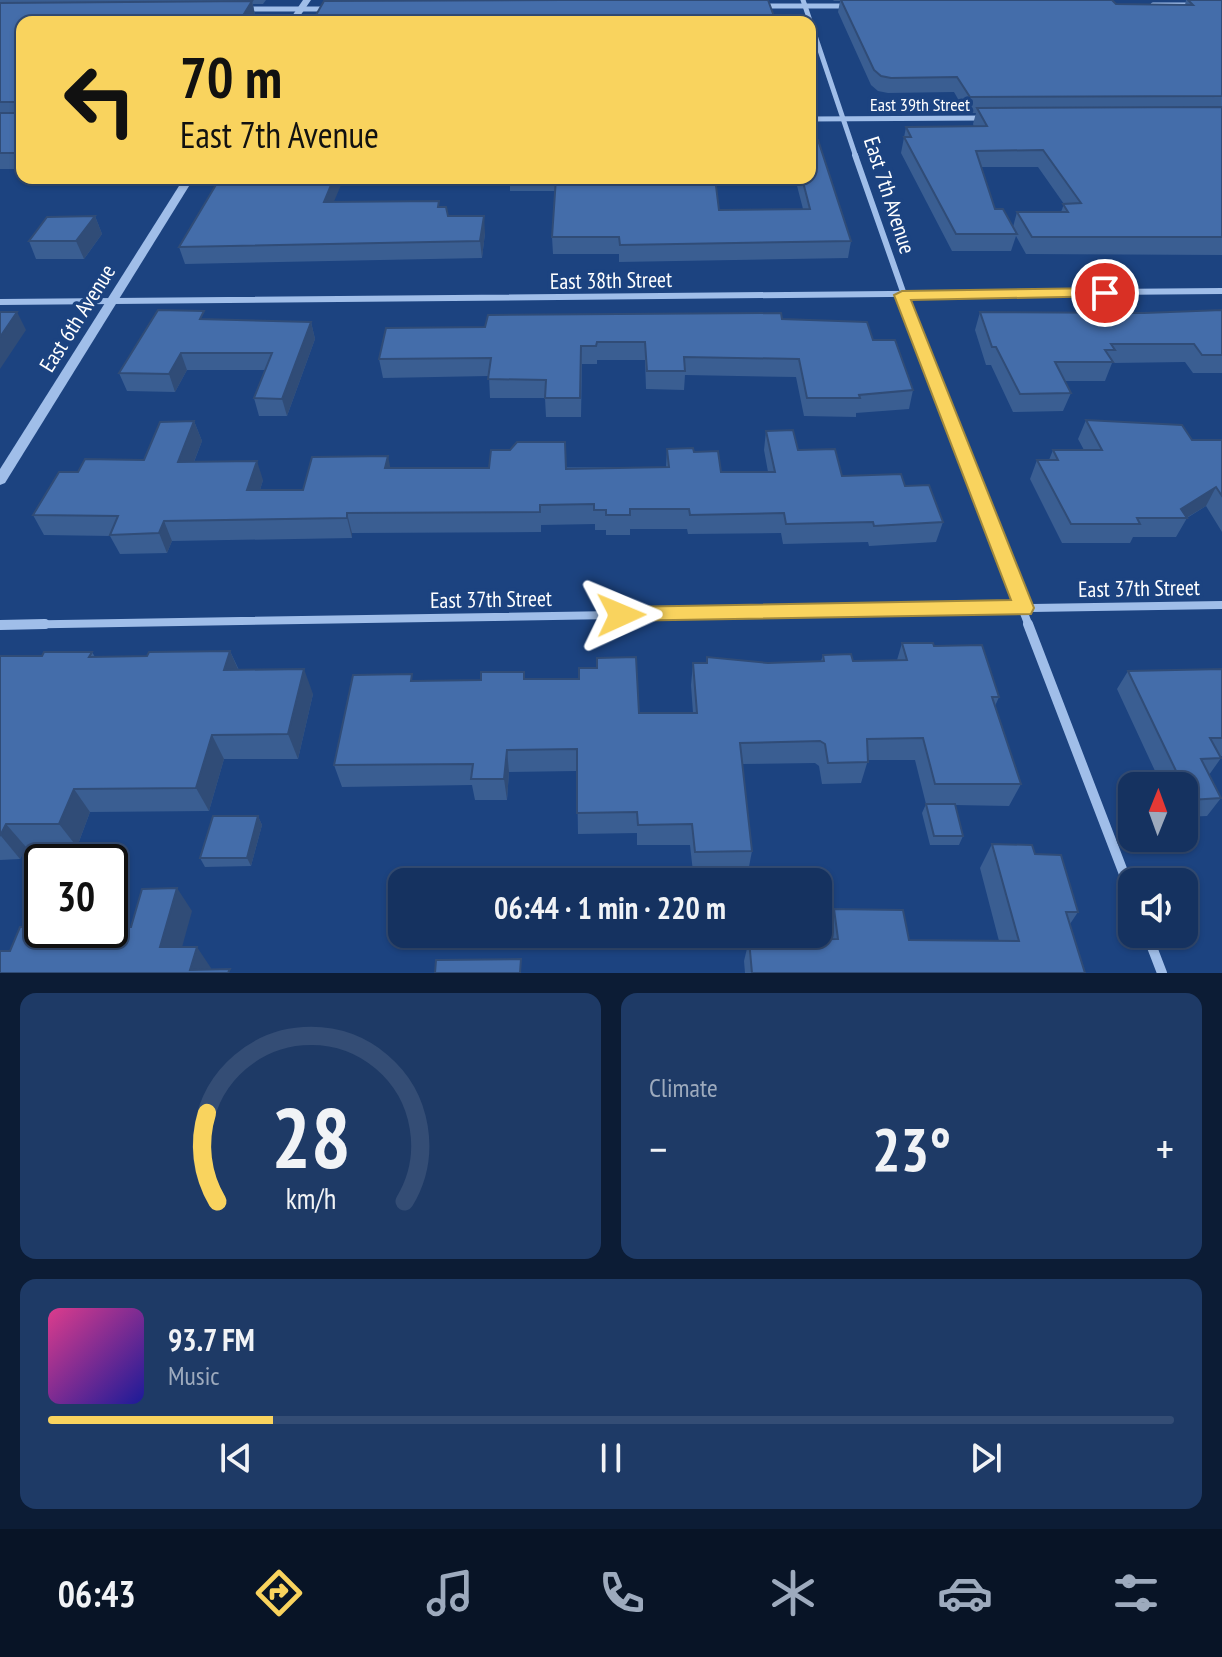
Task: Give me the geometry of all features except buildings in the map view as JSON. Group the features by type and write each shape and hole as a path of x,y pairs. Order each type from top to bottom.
{"street":[{"path":"296,16 307,0"},
{"path":"758,6 804,3 852,6"},
{"path":"1152,5 1208,5"},
{"path":"238,9 333,9"},
{"name":"East 7th Avenue","path":"816,37 902,295 1122,868"},
{"name":"East 39th Street","path":"816,119 986,118"},
{"name":"East 6th Avenue","path":"0,480 185,184"},
{"name":"East 38th Street","path":"0,302 1222,291"},
{"name":"East 37th Street","path":"0,625 1222,605"},
{"path":"1152,948 1162,973"}],"route":[{"path":"621,615 1024,608 902,295 1105,293"}]}
